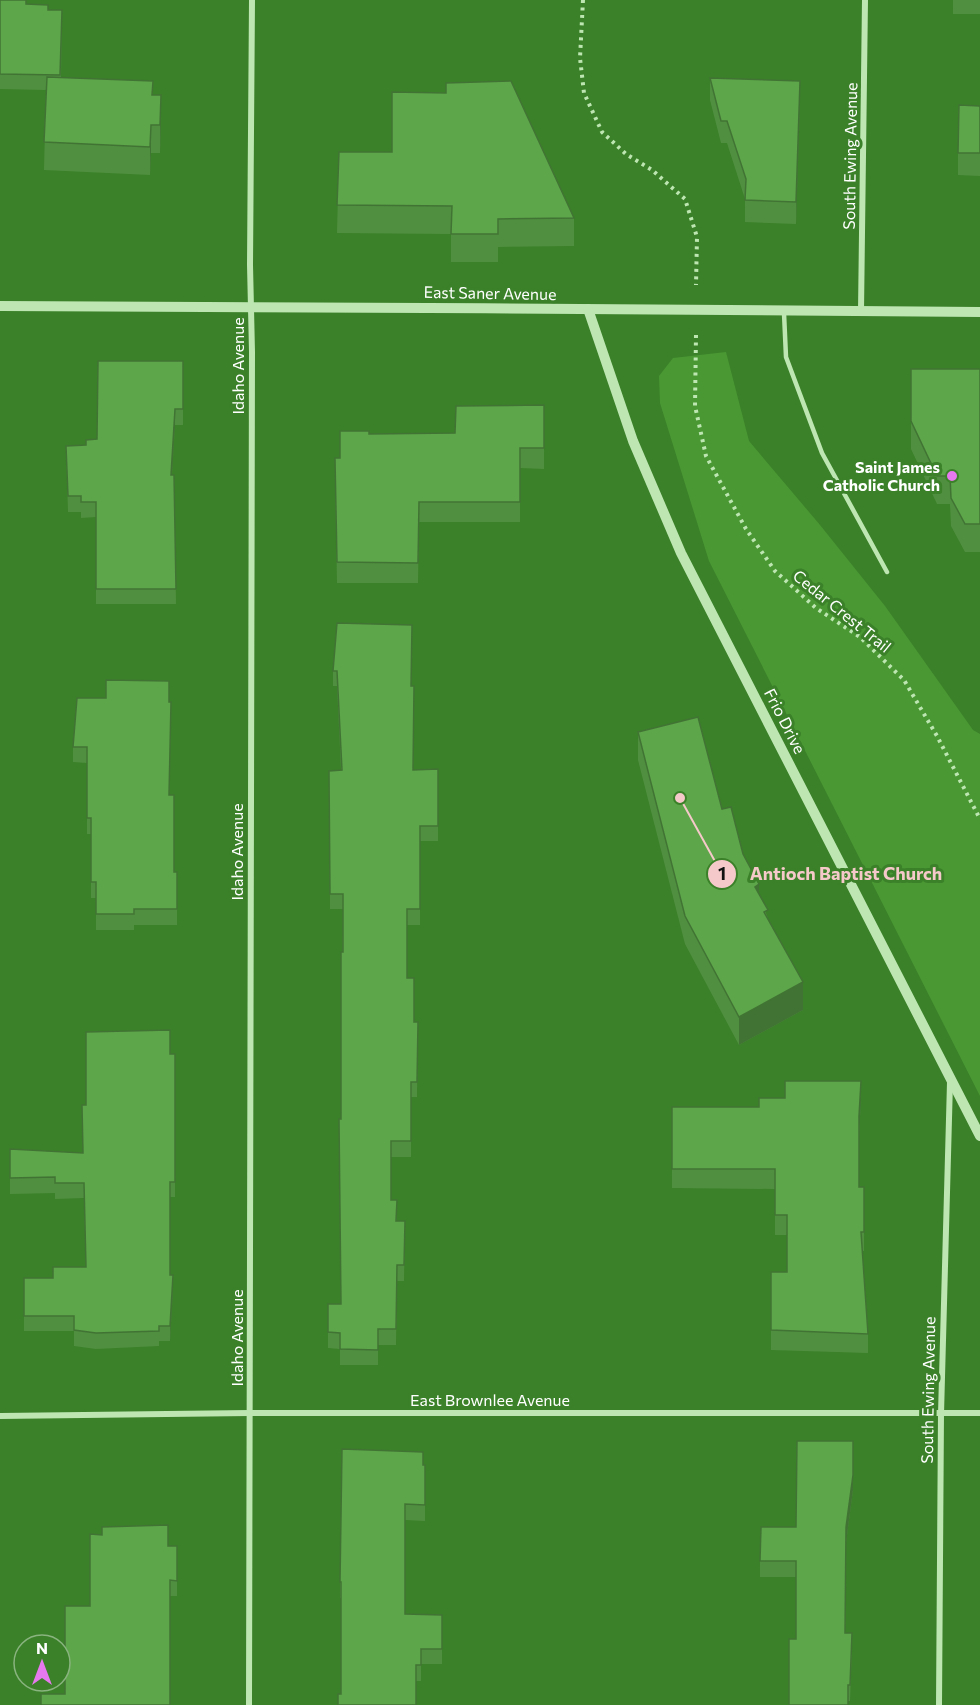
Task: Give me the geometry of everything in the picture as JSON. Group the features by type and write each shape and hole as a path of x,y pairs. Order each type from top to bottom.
{"street":[{"name":"Idaho Avenue","path":"249,1705 252,0"},
{"name":"South Ewing Avenue","path":"861,311 865,0"},
{"name":"East Saner Avenue","path":"0,306 252,305 980,312"},
{"name":"Frio Drive","path":"588,309 633,441 681,553 980,1136"},
{"name":"South Ewing Avenue","path":"939,1705 940,1414 950,1075"},
{"name":"East Brownlee Avenue","path":"0,1416 250,1413 980,1413"}],"lane":[{"path":"784,310 786,357 822,453 887,572"}],"path":[{"path":"583,0 580,58 584,93 602,132 626,154 652,170 685,199 697,237 696,277"},
{"name":"Cedar Crest Trail","path":"696,346 695,406 706,456 746,530 775,571 816,608 860,637 904,680 938,736 980,819"}],"green space":[{"path":"726,352 749,441 885,606 973,730 980,734 980,1096 709,561 660,403 659,376 673,358"}],"building":[{"path":"0,0 26,0 26,4 48,5 48,10 62,10 60,75 0,74"},
{"path":"47,77 153,81 152,95 161,95 160,125 151,125 150,147 44,142"},
{"path":"710,78 800,81 796,202 745,200 746,179 727,121 721,121"},
{"path":"511,81 574,218 498,219 498,234 451,234 452,206 337,205 339,152 392,152 392,92 446,93 446,83"},
{"path":"959,105 980,106 980,153 958,153"},
{"path":"98,361 183,361 183,409 175,409 171,475 174,475 176,589 96,589 96,502 81,502 81,496 68,496 66,446 86,445 86,440 97,439"},
{"name":"Saint James Catholic Church","path":"911,369 980,369 980,524 965,524 951,498 950,476 937,476 911,421"},
{"path":"544,405 544,448 520,448 520,502 419,502 418,563 337,562 335,458 340,458 340,431 369,431 369,434 455,433 456,406"},
{"path":"337,623 412,625 413,770 438,769 438,826 420,826 420,909 407,909 407,978 414,978 414,1022 418,1022 417,1082 411,1082 411,1141 391,1141 391,1200 397,1200 396,1221 405,1221 404,1265 397,1265 396,1329 378,1329 378,1350 340,1349 340,1333 328,1332 328,1304 341,1304 339,1119 341,1119 343,894 330,894 329,771 342,770 337,671 333,671"},
{"path":"106,680 169,681 169,702 171,702 169,795 174,795 174,872 177,872 177,909 134,909 134,914 96,914 96,882 91,882 91,818 87,818 87,747 73,747 77,698 106,698"},
{"path":"698,717 722,809 731,807 743,854 759,884 755,887 768,910 764,912 803,982 739,1017 685,916 638,732"},
{"path":"170,1030 170,1054 175,1054 175,1182 170,1182 170,1275 173,1275 170,1326 159,1326 159,1331 96,1333 74,1330 74,1316 24,1316 24,1278 53,1278 53,1267 86,1267 84,1183 55,1183 55,1177 10,1178 10,1149 83,1153 82,1105 86,1105 86,1032"},
{"path":"785,1081 861,1081 859,1187 864,1187 864,1232 861,1232 868,1334 771,1330 771,1272 787,1272 787,1215 775,1215 775,1169 672,1169 672,1107 759,1107 759,1098 785,1098"},
{"path":"797,1441 853,1441 853,1475 846,1527 845,1633 852,1633 848,1705 789,1705 789,1639 796,1639 796,1561 760,1561 761,1527 796,1527"},
{"path":"342,1449 423,1452 425,1505 405,1504 405,1614 442,1615 442,1649 421,1649 421,1665 416,1665 416,1705 338,1705 338,1694 341,1694"},
{"path":"168,1525 168,1546 177,1546 177,1581 170,1580 170,1705 41,1705 41,1694 72,1693 72,1633 65,1633 65,1606 90,1606 90,1534 102,1535 102,1527"}],"place":[{"name":"Saint James Catholic Church","path":"952,476"},
{"name":"Antioch Baptist Church","path":"680,798"}]}
